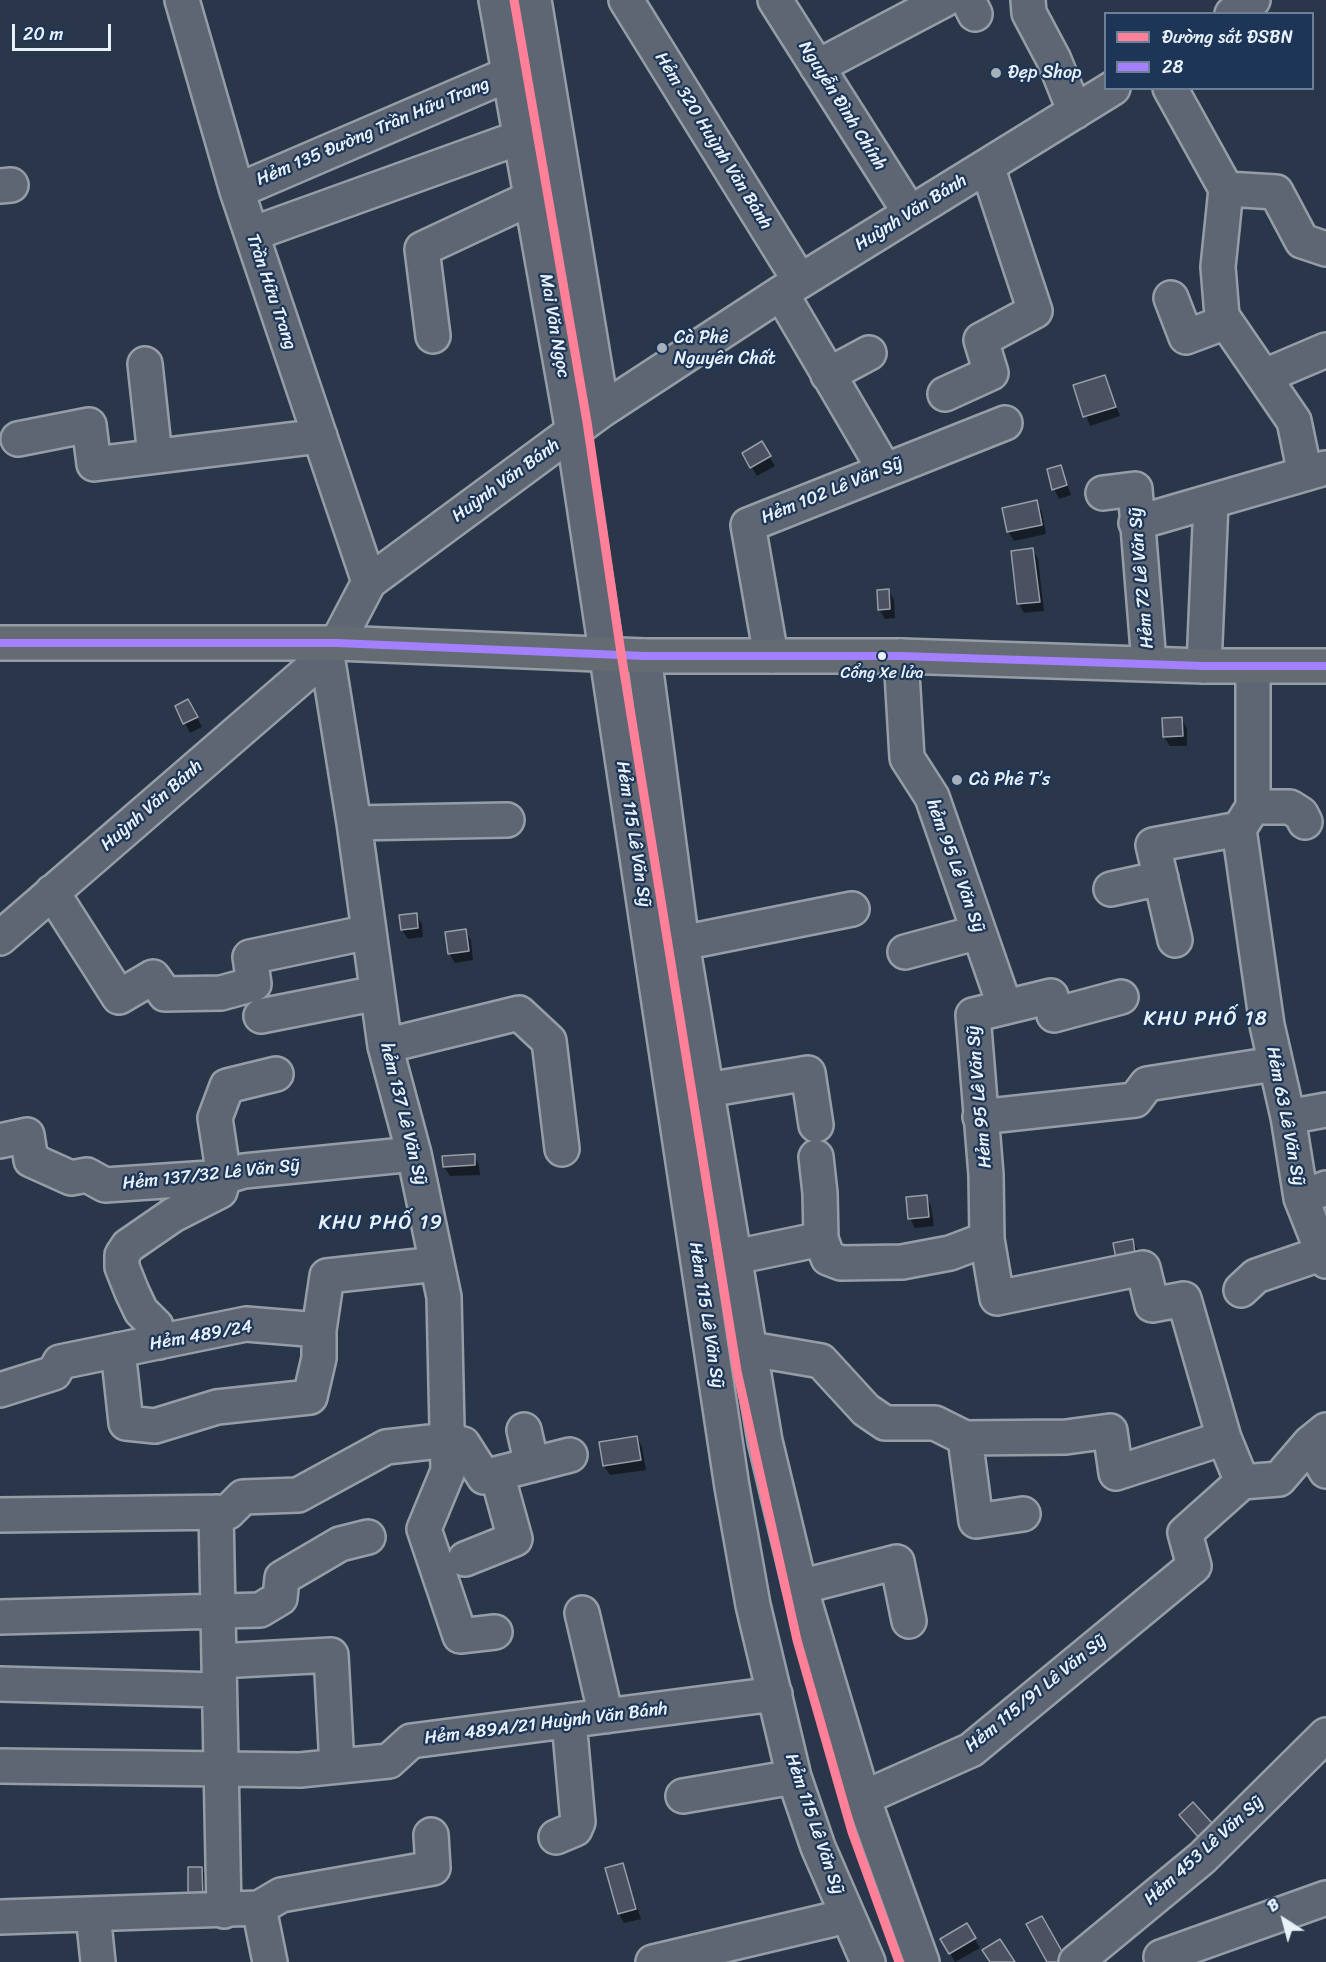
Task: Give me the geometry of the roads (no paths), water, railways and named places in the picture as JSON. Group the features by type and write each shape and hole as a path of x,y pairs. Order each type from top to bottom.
{"main road":[{"path":"0,643 604,652 644,656 901,656 1204,666 1326,666"}],"street":[{"name":"Trần Hữu Trang","path":"182,0 237,191 369,582"},
{"name":"Mai Văn Ngọc","path":"496,0 573,432 604,652"},
{"name":"Mai Văn Ngọc","path":"534,0 602,410"},
{"name":"Hẻm 320 Huỳnh Văn Bánh","path":"626,0 790,287 828,375 884,470"},
{"name":"Nguyễn Đình Chính","path":"775,0 910,213"},
{"path":"1028,0 1029,13 1054,60 1075,112"},
{"path":"1235,12 1253,0"},
{"path":"818,67 930,3"},
{"name":"Hẻm 135 Đường Trần Hữu Trang","path":"237,191 509,74"},
{"name":"Huỳnh Văn Bánh","path":"0,938 332,649 369,582 602,410 790,287 1110,90"},
{"path":"1136,523 1316,471 1294,421 1222,316 1218,267 1226,189 1171,90"},
{"path":"252,234 520,136"},
{"path":"945,394 991,372 981,340 1035,311 987,166"},
{"path":"1226,189 1276,192 1302,241 1326,249"},
{"path":"433,336 422,249 531,198"},
{"path":"1171,298 1185,337 1226,322"},
{"path":"1265,376 1326,351"},
{"path":"828,375 869,353"},
{"path":"145,364 155,456"},
{"name":"Hẻm 102 Lê Văn Sỹ","path":"771,656 748,525 1005,423"},
{"path":"18,439 89,425 94,464 320,436"},
{"name":"Hẻm 72 Lê Văn Sỹ","path":"1102,493 1135,489 1149,663"},
{"path":"1204,666 1210,502"},
{"name":"hẻm 137 Lê Văn Sỹ","path":"332,649 385,1047 414,1154 444,1298 448,1471 424,1529 460,1636 495,1632"},
{"name":"Hẻm 115 Lê Văn Sỹ","path":"604,652 732,1487 753,1605 794,1777 818,1847 868,1962"},
{"path":"644,656 682,943 765,1441 800,1587 863,1798 922,1962"},
{"name":"hẻm 95 Lê Văn Sỹ","path":"901,656 906,758 932,797 1005,1007"},
{"name":"Hẻm 63 Lê Văn Sỹ","path":"1253,667 1246,818 1274,1064 1288,1117 1313,1193 1324,1257"},
{"path":"1175,940 1153,845 1290,807 1301,814 1305,822"},
{"path":"354,823 507,820"},
{"path":"1111,889 1161,878"},
{"path":"52,892 118,997 153,977 165,994 221,993 254,984 250,957 369,932"},
{"path":"682,943 852,909"},
{"name":"Hẻm 95 Lê Văn Sỹ","path":"905,952 979,932"},
{"path":"261,1016 377,993"},
{"name":"Hẻm 95 Lê Văn Sỹ","path":"1121,997 1054,1015 1051,996 973,1015 986,1175 987,1239 997,1298 1143,1268 1152,1305 1184,1299 1224,1438"},
{"path":"385,1047 519,1013 549,1041 562,1149"},
{"path":"980,1117 1135,1100 1147,1084 1274,1064"},
{"path":"707,1090 808,1073 816,1141 821,1239 828,1258 841,1263 902,1262 950,1253 987,1239"},
{"path":"159,1341 156,1326 141,1311 132,1292 130,1281 122,1267 122,1255 128,1246 173,1215 220,1191 224,1177 215,1118 227,1086 276,1074"},
{"path":"1288,1117 1326,1110"},
{"name":"Hẻm 137/32 Lê Văn Sỹ","path":"0,1141 27,1135 31,1160 71,1178 87,1175 105,1185 224,1177 244,1171 414,1154"},
{"path":"735,1257 821,1239"},
{"path":"1241,1290 1256,1276 1324,1257"},
{"path":"118,1350 126,1423 155,1426 216,1407 310,1397 319,1358 319,1330 327,1276 437,1264"},
{"name":"Hẻm 489/24","path":"0,1390 54,1372 60,1362 246,1324 319,1330"},
{"path":"751,1349 821,1360 866,1410 885,1423 935,1423 965,1438 1066,1437 1110,1431 1116,1473 1224,1438 1242,1482 1279,1479 1321,1448"},
{"path":"524,1430 532,1465"},
{"path":"965,1438 976,1521 1023,1514"},
{"path":"0,1515 222,1512 243,1497 298,1495 386,1447 448,1440 463,1444 484,1477 570,1455"},
{"path":"465,1559 515,1539 497,1474"},
{"name":"Hẻm 115/91 Lê Văn Sỹ","path":"863,1798 971,1750 1194,1566 1185,1533 1242,1482"},
{"path":"222,1512 218,1611 224,1911"},
{"path":"0,1617 260,1610 280,1598 282,1578 340,1544 368,1538"},
{"path":"800,1587 897,1562 909,1621"},
{"path":"582,1613 606,1716"},
{"path":"0,1684 219,1676 331,1655 337,1766"},
{"name":"Hẻm 489A/21 Huỳnh Văn Bánh","path":"0,1766 300,1770 389,1761 411,1741 775,1694"},
{"path":"556,1837 575,1829 578,1822 569,1721"},
{"name":"Hẻm 453 Lê Văn Sỹ","path":"1076,1962 1202,1858 1326,1735"},
{"path":"683,1796 794,1777"},
{"path":"0,1917 259,1908 281,1895 433,1868 431,1835"},
{"path":"1162,1959 1326,1898"},
{"path":"259,1908 270,1962"},
{"path":"93,1914 98,1962"},
{"path":"653,1962 847,1916"}],"rail line":[{"name":"ĐSBN","path":"514,0 587,422 621,653 737,1371 797,1640 852,1832 899,1962"}],"place":[{"name":"Đẹp Shop","path":"996,73"},
{"name":"Cà Phê Nguyên Chất","path":"662,348"},
{"name":"Cổng Xe lửa","path":"882,656"},
{"name":"Cà Phê T’s","path":"957,780"}],"district":[{"name":"KHU PHỐ 18","path":"1206,1020"},
{"name":"KHU PHỐ 19","path":"381,1224"}]}
